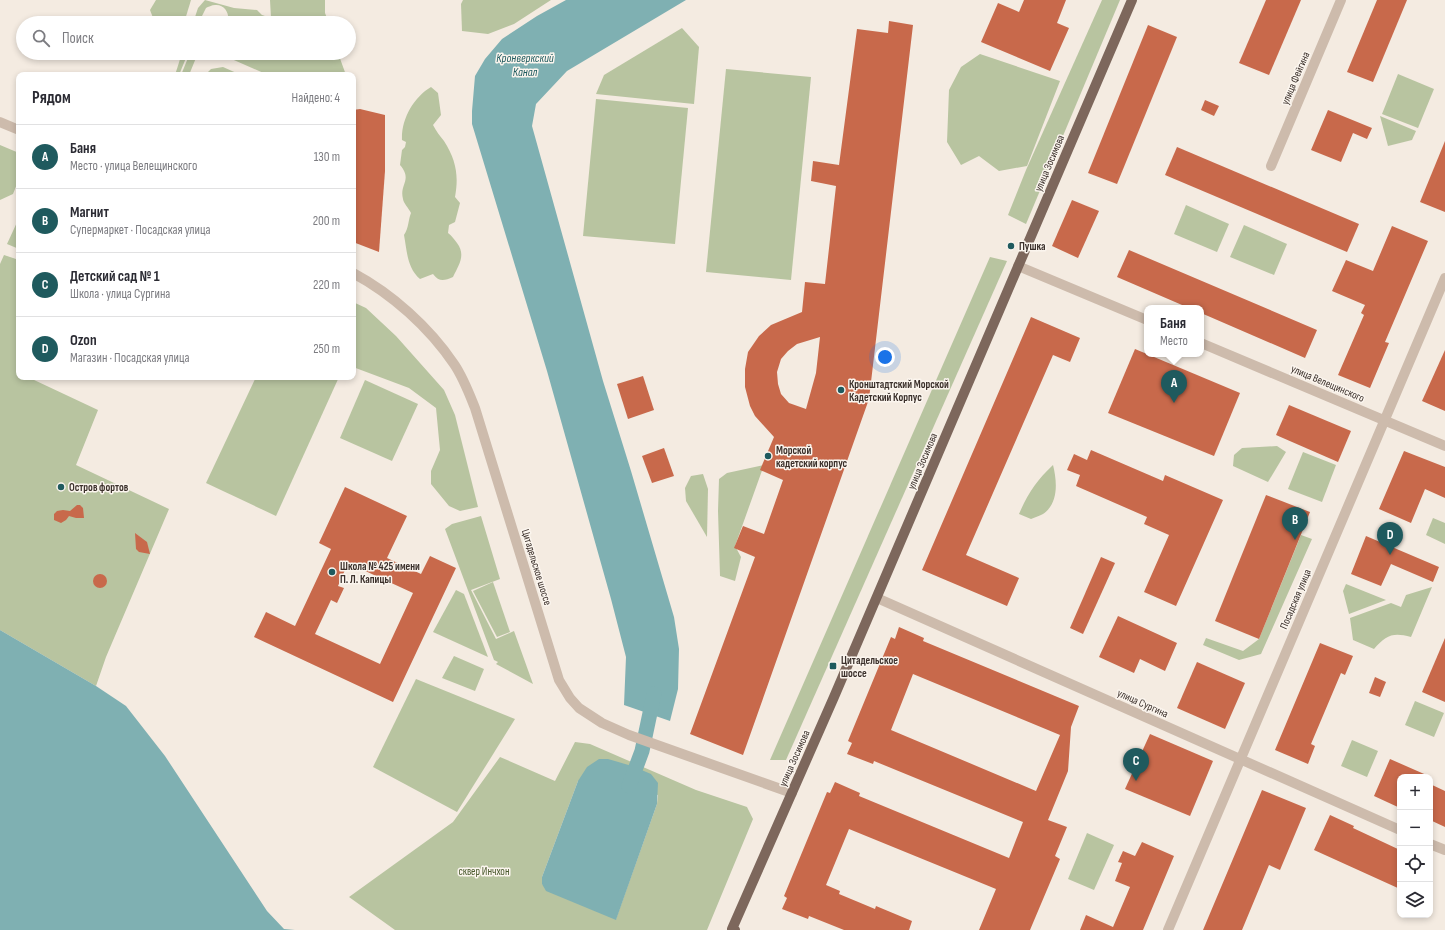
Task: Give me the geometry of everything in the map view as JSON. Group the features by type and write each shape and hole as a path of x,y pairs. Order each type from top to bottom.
{"main road":[{"name":"улица Зосимова","path":"733,930 877,598 1132,0"}],"street":[{"name":"улица Фейгина","path":"1272,166 1341,0"},
{"path":"0,122 16,129"},
{"path":"1018,266 1144,319"},
{"name":"Цитадельское шоссе","path":"356,275 399,305 428,332 454,364 468,389 476,408 559,680 570,698 579,708 602,723 629,735 792,793"},
{"name":"Посадская улица","path":"1168,930 1445,278"},
{"name":"улица Велещинского","path":"1204,344 1445,446"},
{"name":"улица Сургина","path":"877,598 1397,829"},
{"path":"1433,845 1445,850"}],"green space":[{"path":"156,0 191,0 186,16 152,16 150,10"},
{"path":"205,0 234,8 257,10 265,16 228,16 226,10 222,6 215,5 206,8 202,16 195,16 198,8"},
{"path":"270,0 325,0 326,16 271,16"},
{"path":"463,0 551,0 514,24 488,34 462,31 461,4"},
{"path":"1102,0 1120,0 1026,224 1008,215 1026,170"},
{"path":"682,28 699,47 694,104 596,94 604,75"},
{"path":"980,54 1060,81 1027,166 999,171 979,156 961,165 947,142 949,90 961,67"},
{"path":"180,60 185,60 180,72 176,72"},
{"path":"187,60 195,60 190,72 182,72"},
{"path":"234,60 341,60 345,72 261,72"},
{"path":"223,67 234,72 208,72 211,69"},
{"path":"726,69 811,77 791,280 706,272"},
{"path":"1398,74 1434,89 1418,128 1382,114"},
{"path":"431,87 438,93 441,115 433,125 444,141 454,161 457,182 455,197 460,203 455,222 449,225 448,233 460,247 461,260 453,277 444,280 440,280 433,274 420,279 416,275 412,270 408,259 404,235 407,230 411,213 403,200 402,194 406,178 404,170 400,165 402,150 405,147 406,142 402,140 402,132 410,109 419,97"},
{"path":"596,99 688,108 675,244 583,236"},
{"path":"1380,116 1416,131 1412,140 1388,146"},
{"path":"0,145 16,152 16,186 13,194 0,200"},
{"path":"1186,205 1229,224 1217,252 1174,234"},
{"path":"16,224 16,248 7,244"},
{"path":"1244,225 1287,244 1274,275 1230,257"},
{"name":"Остров фортов","path":"4,255 16,259 16,380 34,380 98,410 76,465 169,509 106,657 96,686 0,630 0,264"},
{"path":"990,257 1007,261 786,760 770,760"},
{"path":"356,303 366,308 396,336 444,390 455,415 478,507 460,511 449,506 431,484 431,471 440,450 436,408 409,388 356,368"},
{"path":"255,380 338,380 276,516 206,483"},
{"path":"365,380 418,404 392,461 340,438"},
{"path":"1277,446 1286,452 1268,482 1233,466 1234,455 1242,448"},
{"path":"1303,452 1336,465 1322,502 1288,489"},
{"path":"764,465 735,546 741,557 735,581 720,576 718,511 719,479 727,473"},
{"path":"1053,465 1056,491 1052,504 1042,515 1031,519 1019,514 1033,487"},
{"path":"703,474 708,489 707,537 686,501 685,488 691,476"},
{"path":"481,516 500,579 471,590 496,639 514,631 533,684 496,664 498,662 494,660 445,529 452,524"},
{"path":"1433,518 1445,523 1445,544 1426,535"},
{"path":"1301,535 1312,539 1261,654 1239,660 1203,645 1206,638 1243,651 1259,639"},
{"path":"493,582 510,632 497,637 473,591"},
{"path":"1346,584 1386,600 1349,614 1343,591"},
{"path":"1432,587 1411,637 1399,635 1390,636 1374,649 1353,640 1350,618 1391,603 1401,607 1406,595"},
{"path":"456,590 464,594 488,657 433,632"},
{"path":"454,656 484,669 475,691 442,678"},
{"path":"416,679 515,719 457,812 373,767"},
{"path":"1415,701 1444,713 1434,737 1405,725"},
{"path":"1352,740 1378,751 1367,777 1341,766"},
{"name":"сквер Инчхон","path":"575,742 590,744 696,790 747,807 753,819 707,930 395,930 349,897 453,822 500,757 555,781","holes":["578,781 658,795 657,804 616,919 542,884 542,877"]},
{"path":"1087,833 1114,845 1094,890 1068,879"}],"water":[{"name":"Кронверкский Канал","path":"566,0 686,0 567,71 536,104 532,126 603,381 674,617 679,649 678,689 670,721 624,705 626,657 611,599 547,371 472,124 475,76 485,59 502,39 537,16"},
{"path":"0,630 96,686 126,706 165,756 267,911 284,929 295,930 0,930"},
{"path":"599,759 608,759 632,766 651,774 658,783 657,804 616,920 546,891 542,884 542,877 578,781 587,767"}],"building":[{"path":"1024,0 1066,0 1057,23 1069,28 1050,71 981,42 998,3 1019,12"},
{"path":"1266,0 1301,0 1269,75 1239,63"},
{"path":"1377,0 1407,0 1373,82 1347,72"},
{"name":"Кронштадтский Морской Кадетский Корпус","path":"889,21 913,25 869,399 743,755 690,734 755,557 734,548 743,526 764,534 783,480 760,470 774,437 755,416 750,406 745,387 745,369 748,352 759,336 771,325 802,312 805,282 825,284 836,186 811,181 813,161 839,165 857,29 888,33","holes":["820,337 816,373 806,409 789,403 781,394 777,372 781,359 797,344"]},
{"path":"1148,25 1177,37 1117,184 1088,173"},
{"path":"1205,100 1219,106 1214,116 1201,110"},
{"path":"360,109 385,115 385,171 379,252 356,243 356,110"},
{"path":"1328,110 1372,128 1367,139 1353,133 1341,162 1311,150"},
{"path":"1445,141 1445,212 1420,202"},
{"path":"1177,147 1359,224 1347,252 1165,175"},
{"path":"1072,200 1099,211 1078,258 1052,246"},
{"path":"1392,226 1428,241 1385,342 1389,343 1370,388 1338,375 1364,315 1361,313 1365,305 1332,291 1346,260 1373,271"},
{"path":"1129,250 1317,330 1305,358 1204,314 1204,305 1182,305 1117,277"},
{"path":"1031,317 1080,338 1070,362 1053,355 966,555 1019,578 1007,606 922,570"},
{"path":"1135,349 1144,353 1144,357 1154,357 1240,393 1214,456 1108,413"},
{"path":"1445,350 1445,411 1422,401"},
{"path":"643,376 654,410 628,419 617,384"},
{"path":"1289,405 1351,431 1338,462 1276,435"},
{"path":"664,448 674,476 652,483 642,456"},
{"path":"1091,450 1163,481 1165,475 1223,500 1176,606 1144,592 1169,535 1144,524 1147,517 1076,486 1080,475 1067,470 1074,454 1087,460"},
{"path":"1404,451 1445,467 1445,498 1425,489 1411,523 1379,509"},
{"path":"345,487 407,516 387,558 421,574 430,556 456,568 393,702 254,637 266,612 295,626 331,549 319,543","holes":["348,563 413,593 380,664 315,634 331,600 337,603 344,588 338,586"]},
{"path":"1266,495 1310,512 1259,639 1215,621"},
{"path":"77,505 80,505 83,508 84,518 69,516 61,523 54,520 54,514 57,511 70,511"},
{"path":"135,533 147,542 150,554 139,552 136,549"},
{"path":"1366,536 1439,567 1433,582 1391,564 1381,586 1351,574"},
{"path":"1101,557 1115,563 1083,634 1070,628"},
{"path":"97,574 103,574 107,578 107,584 103,588 97,588 93,584 93,578"},
{"path":"1118,616 1177,643 1165,671 1140,659 1134,673 1099,657"},
{"path":"899,627 924,638 923,641 1079,706 1071,727 1068,771 1048,820 1067,827 1055,856 1060,859 1030,930 979,930 996,889 849,829 826,885 840,891 839,894 875,909 876,906 912,921 909,930 844,930 809,916 808,919 782,909 787,898 784,896 827,792 830,793 835,782 860,793 859,796 1009,858 1023,822 874,761 873,764 847,754 852,743 848,741 891,637 895,639","holes":["913,674 1060,735 1036,791 891,730"]},
{"path":"1445,638 1445,702 1422,692"},
{"path":"1320,643 1353,656 1345,675 1341,673 1311,744 1315,746 1308,764 1275,750"},
{"path":"1197,662 1245,683 1225,729 1177,708"},
{"path":"1375,677 1386,682 1380,697 1369,693"},
{"path":"1150,734 1213,761 1190,816 1125,789"},
{"path":"1390,759 1424,774 1397,774 1397,807 1374,796"},
{"path":"1433,785 1445,791 1445,827 1433,821"},
{"path":"1262,790 1306,808 1280,870 1269,865 1242,930 1203,930"},
{"path":"1330,815 1354,826 1353,828 1397,849 1397,888 1314,850"},
{"path":"1142,842 1174,856 1143,930 1080,930 1086,915 1113,927 1130,887 1115,881 1122,863 1118,862 1123,851 1135,856"}],"waterway":[{"path":"629,786 642,751 654,694"}],"place":[{"name":"Пушка","path":"1011,246"},
{"name":"Кронштадтский Морской Кадетский Корпус","path":"841,390"},
{"name":"Баня","path":"1174,403"},
{"name":"Морской кадетский корпус","path":"768,456"},
{"name":"Остров фортов","path":"61,487"},
{"name":"Магнит","path":"1295,540"},
{"name":"Ozon","path":"1390,555"},
{"name":"Школа № 425 имени П. Л. Капицы","path":"332,572"},
{"name":"Цитадельское шоссе","path":"833,666"},
{"name":"Детский сад № 1","path":"1136,781"}]}
